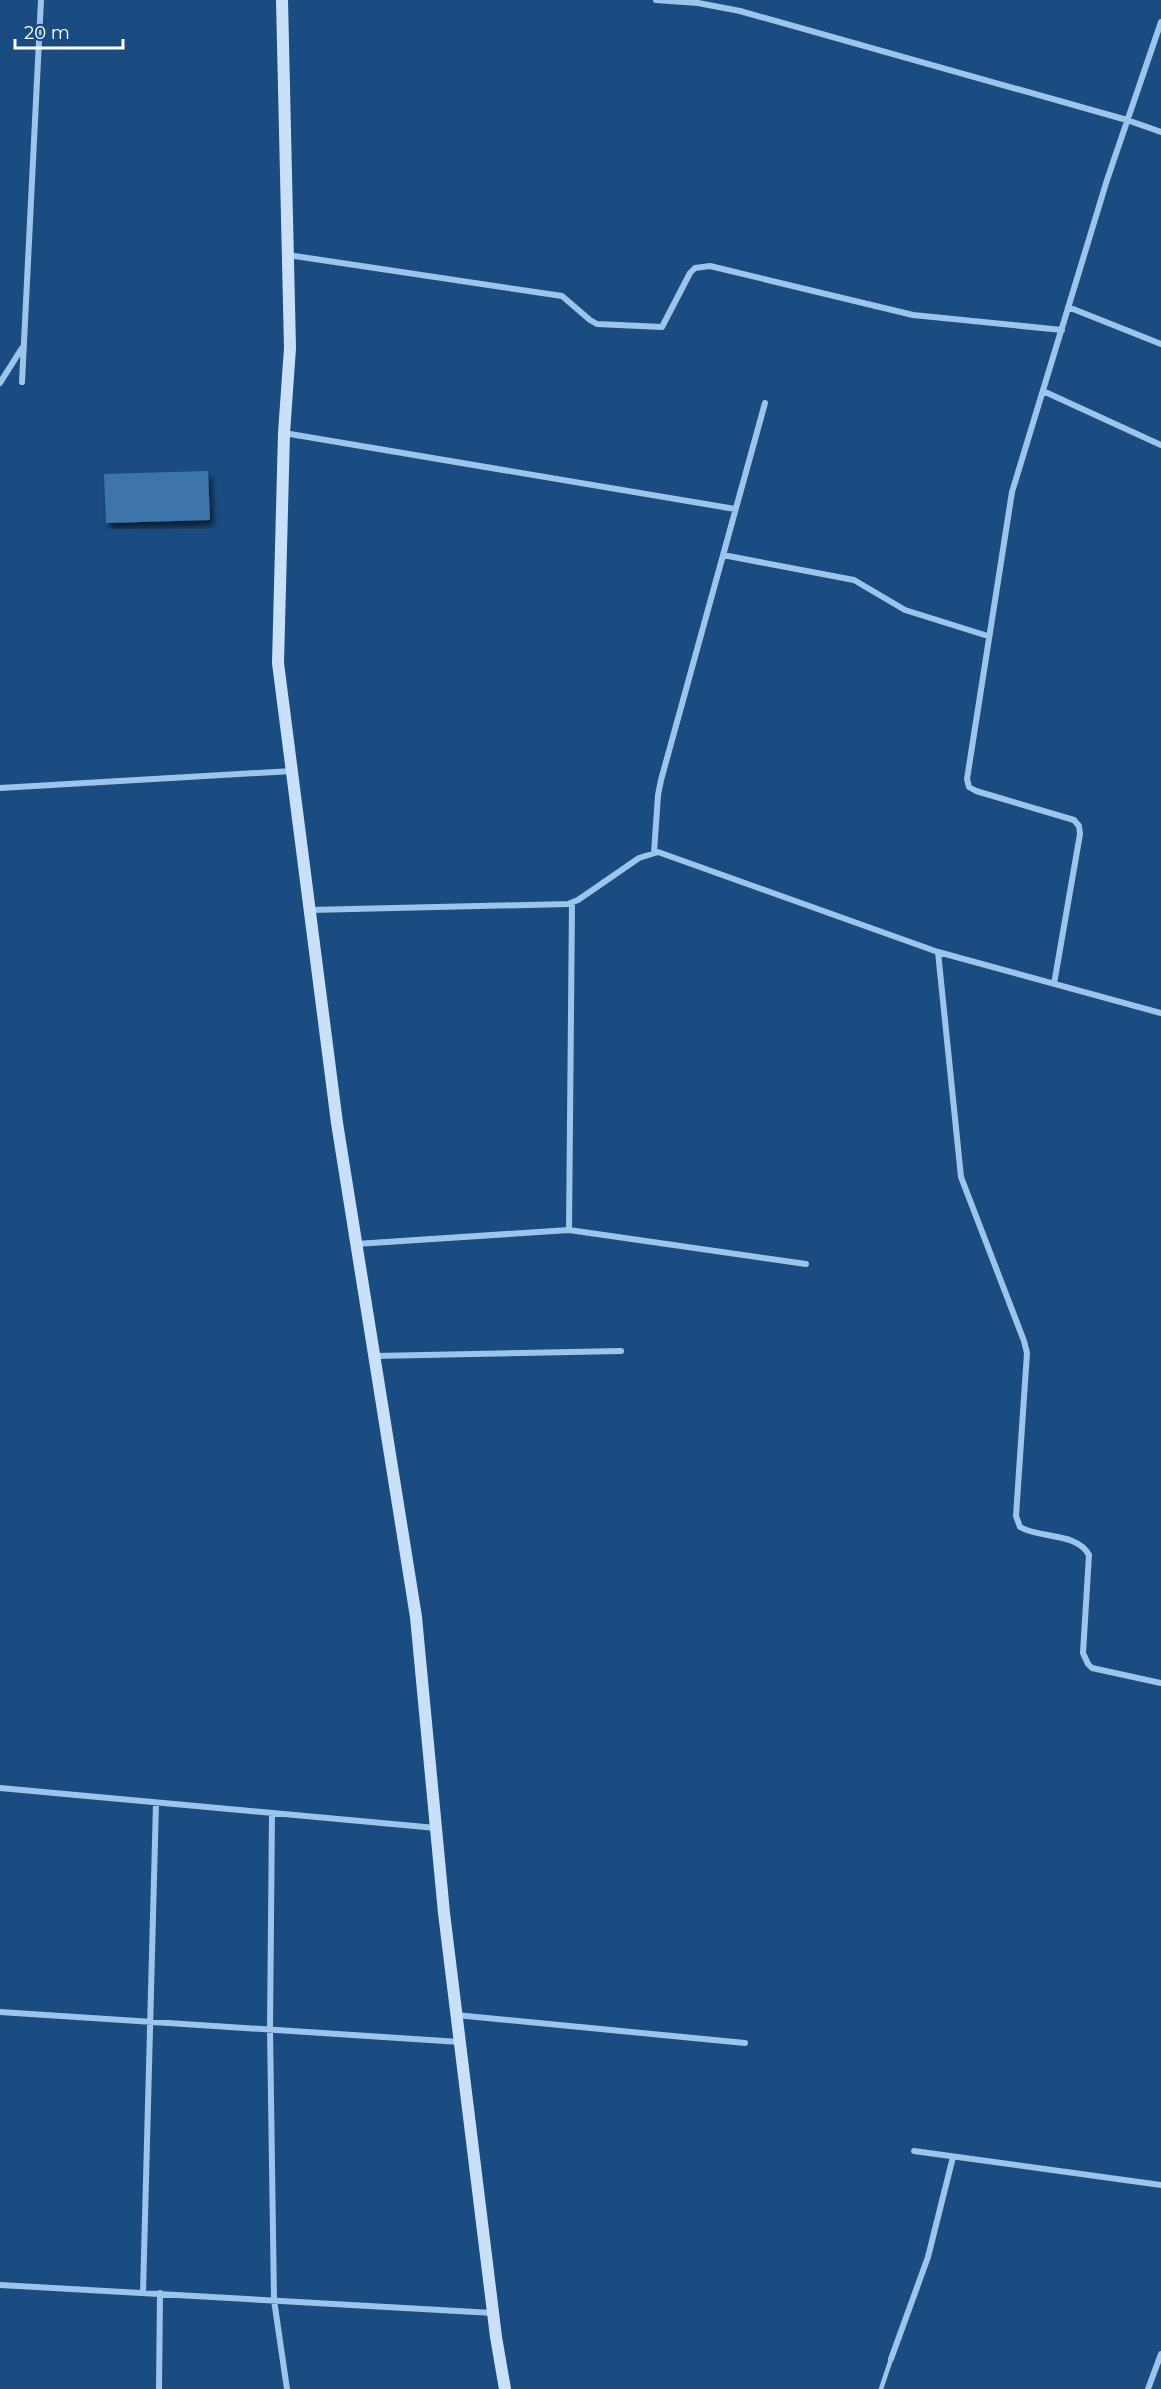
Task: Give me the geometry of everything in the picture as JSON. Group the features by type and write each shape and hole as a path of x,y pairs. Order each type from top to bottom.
{"street":[{"path":"22,382 41,0"},
{"path":"282,0 290,348 284,433 278,663 337,1124 416,1617 444,1913 493,2313 505,2389"},
{"path":"656,0 698,3 740,11 1127,120 1161,132"},
{"path":"1053,984 1080,834 1079,826 1074,820 976,791 969,787 967,779 1010,501 1068,307 1127,120 1161,22"},
{"path":"288,255 562,296 590,320 604,325 662,327 666,324 690,273 695,268 710,266 913,315 1062,330"},
{"path":"1068,307 1161,344"},
{"path":"0,383 23,345"},
{"path":"1043,391 1161,445"},
{"path":"654,853 659,787 765,403"},
{"path":"284,433 735,509"},
{"path":"723,555 854,580 905,610 988,636"},
{"path":"0,788 292,771"},
{"path":"310,910 555,906 572,903 639,858 654,853 666,853 938,952 1161,1013"},
{"path":"569,1230 572,903"},
{"path":"938,952 959,1171 1027,1353 1016,1516 1020,1527 1028,1532 1076,1542 1085,1548 1089,1556 1083,1653 1088,1664 1092,1668 1161,1683"},
{"path":"356,1244 569,1230 806,1264"},
{"path":"374,1356 621,1352"},
{"path":"0,1788 436,1828"},
{"path":"143,2293 156,1803"},
{"path":"272,1814 270,2030 274,2300 287,2389"},
{"path":"0,2012 460,2042"},
{"path":"456,2015 745,2043"},
{"path":"914,2151 1161,2185"},
{"path":"891,2360 928,2258 953,2157"},
{"path":"0,2285 493,2313"},
{"path":"159,2389 160,2294"},
{"path":"1148,2389 1161,2354"}],"lane":[{"path":"881,2389 891,2360"}],"building":[{"path":"208,471 210,520 106,523 104,474"}]}
